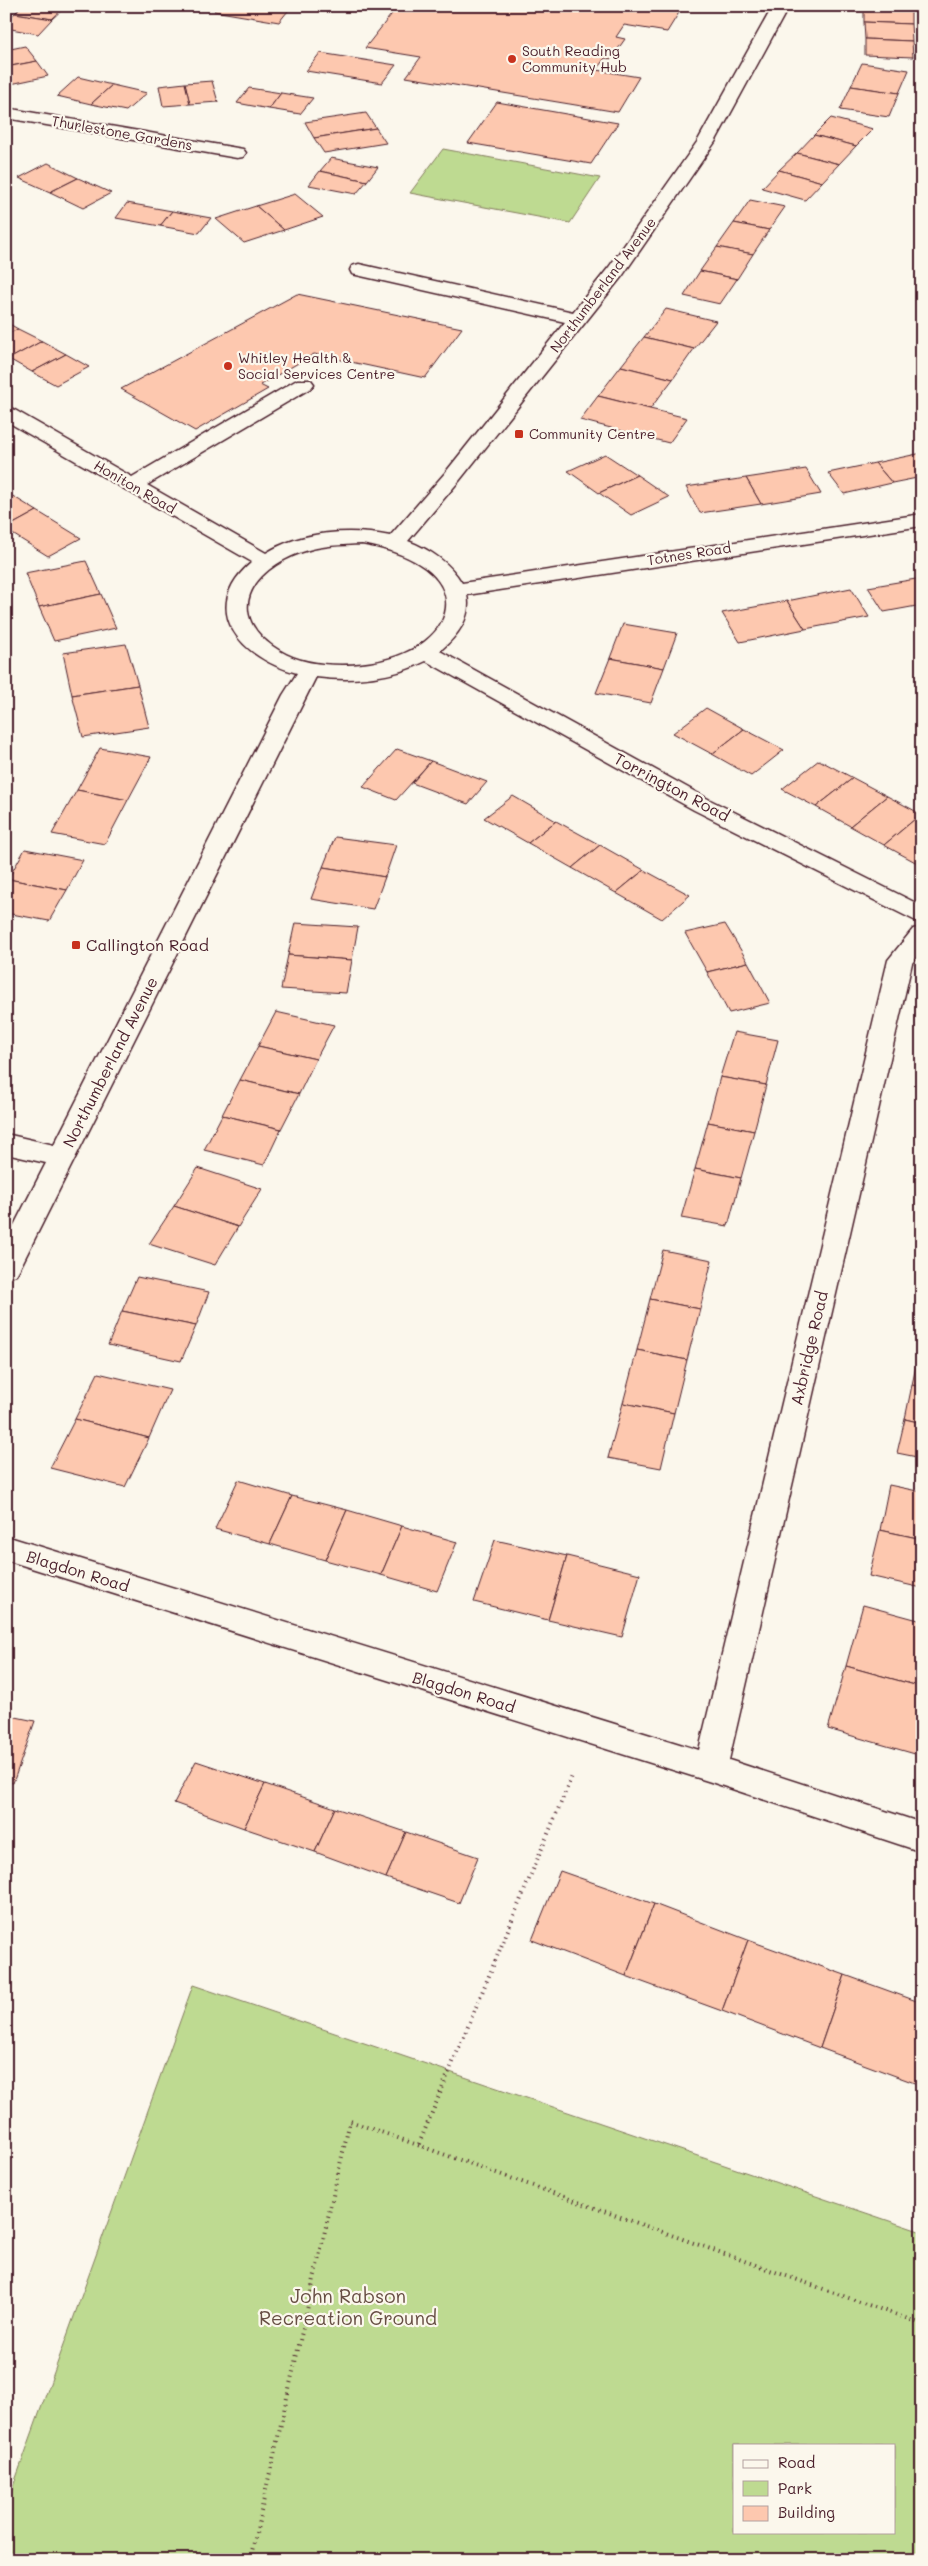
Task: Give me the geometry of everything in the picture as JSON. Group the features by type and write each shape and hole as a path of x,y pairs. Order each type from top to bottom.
{"street":[{"name":"Northumberland Avenue","path":"396,544 579,319 706,142 781,6"},
{"name":"Thurlestone Gardens","path":"6,113 237,153"},
{"path":"359,270 579,319"},
{"path":"131,486 304,384"},
{"name":"Honiton Road","path":"6,413 265,561"},
{"name":"Totnes Road","path":"457,590 922,520"},
{"path":"362,538 396,544 423,555 444,571 457,590 459,606 454,623 443,638 426,652 401,664 372,670 340,672 310,669 277,659 252,643 238,622 236,600 245,579 265,561 294,547 326,540 362,538"},
{"name":"Torrington Road","path":"426,652 702,805 922,916"},
{"name":"Northumberland Avenue","path":"6,1268 294,695 310,669"},
{"name":"Axbridge Road","path":"710,1768 900,960 922,934"},
{"path":"6,1144 63,1156"},
{"name":"Blagdon Road","path":"6,1548 710,1768 922,1838"}],"path":[{"path":"419,2144 591,1731"},
{"path":"250,2560 350,2121 922,2324"}],"green space":[{"path":"443,149 600,178 570,223 410,193"},
{"name":"John Rabson Recreation Ground","path":"193,1985 922,2232 922,2560 6,2560 6,2506"}],"building":[{"path":"22,6 66,6 52,19 15,13"},
{"path":"219,6 292,6 279,22 214,11"},
{"name":"South Reading Community Hub","path":"398,6 454,8 683,6 667,32 624,25 616,37 625,39 611,59 605,58 596,70 639,77 618,112 406,77 421,57 365,48"},
{"path":"864,6 911,8 911,24 864,22"},
{"path":"15,13 52,19 38,34 6,28 6,21"},
{"path":"864,22 911,24 912,41 865,39"},
{"path":"865,39 912,41 913,57 865,55"},
{"path":"25,46 37,61 6,67 6,50"},
{"path":"320,53 396,65 382,83 306,71"},
{"path":"37,61 48,76 6,85 6,67"},
{"path":"862,63 909,70 899,93 851,86"},
{"path":"78,77 112,85 91,104 57,96"},
{"path":"212,81 218,102 190,104 185,83"},
{"path":"185,83 190,104 163,106 159,86"},
{"path":"112,85 147,93 126,111 91,104"},
{"path":"851,86 899,93 889,117 840,110"},
{"path":"249,88 281,93 269,109 237,103"},
{"path":"281,93 313,98 300,114 269,109"},
{"path":"497,102 618,123 591,164 468,143"},
{"path":"366,113 376,128 314,138 305,122"},
{"path":"831,118 873,129 856,146 814,135"},
{"path":"376,128 386,143 324,153 314,138"},
{"path":"814,135 856,146 839,164 797,153"},
{"path":"797,153 839,164 822,182 779,170"},
{"path":"331,158 378,167 367,181 320,171"},
{"path":"48,163 78,178 50,192 19,178"},
{"path":"779,170 822,182 805,200 762,188"},
{"path":"320,171 367,181 356,194 309,185"},
{"path":"78,178 111,193 83,208 50,192"},
{"path":"295,194 323,217 284,230 256,206"},
{"path":"750,200 785,207 769,230 734,223"},
{"path":"127,203 172,211 160,226 116,218"},
{"path":"256,206 284,230 244,243 216,219"},
{"path":"172,211 211,218 199,233 160,226"},
{"path":"734,223 769,230 753,254 717,247"},
{"path":"717,247 753,254 737,279 700,271"},
{"path":"700,271 737,279 720,304 684,296"},
{"name":"Whitley Health & Social Services Centre","path":"297,294 462,328 425,378 314,354 260,385 268,389 195,431 121,389"},
{"path":"666,309 716,321 694,349 644,337"},
{"path":"6,322 18,329 6,335"},
{"path":"18,329 42,341 9,359 6,358 6,335"},
{"path":"644,337 694,349 673,379 621,366"},
{"path":"42,341 66,354 32,372 9,359"},
{"path":"66,354 89,367 56,385 32,372"},
{"path":"621,366 673,379 650,409 598,396"},
{"path":"598,396 687,418 669,443 580,420"},
{"path":"922,453 922,477 892,483 875,463"},
{"path":"605,454 637,475 599,493 568,471"},
{"path":"875,463 892,483 844,494 828,473"},
{"path":"806,469 821,494 761,504 746,478"},
{"path":"637,475 669,497 631,515 599,493"},
{"path":"746,478 761,504 700,513 686,487"},
{"path":"6,492 37,511 6,528"},
{"path":"37,511 81,538 48,556 6,530 6,528"},
{"path":"86,561 101,594 39,607 25,573"},
{"path":"922,578 922,605 884,612 868,587"},
{"path":"851,588 869,617 805,629 787,601"},
{"path":"101,594 116,628 54,641 39,607"},
{"path":"787,601 805,629 740,642 722,613"},
{"path":"623,624 677,633 664,668 610,658"},
{"path":"126,644 138,685 72,695 63,653"},
{"path":"610,658 664,668 651,703 596,693"},
{"path":"138,685 149,727 83,737 72,695"},
{"path":"706,708 744,729 712,754 673,733"},
{"path":"744,729 784,750 751,776 712,754"},
{"path":"100,748 151,757 128,800 77,790"},
{"path":"397,749 431,761 396,800 363,787"},
{"path":"819,760 853,778 816,807 782,789"},
{"path":"431,761 487,782 468,804 412,783"},
{"path":"853,778 887,796 850,826 816,807"},
{"path":"77,790 128,800 105,844 52,834"},
{"path":"513,796 556,821 528,843 484,818"},
{"path":"887,796 921,814 884,845 850,826"},
{"path":"921,814 922,862 919,864 884,845"},
{"path":"556,821 600,845 572,868 528,843"},
{"path":"335,837 396,845 385,877 323,867"},
{"path":"600,845 644,870 616,893 572,868"},
{"path":"25,849 83,860 67,890 8,879"},
{"path":"323,867 385,877 373,909 311,899"},
{"path":"644,870 690,895 662,919 616,893"},
{"path":"8,879 67,890 49,921 6,913"},
{"path":"295,923 358,927 352,960 288,955"},
{"path":"725,924 748,962 707,972 685,933"},
{"path":"288,955 352,960 346,993 281,989"},
{"path":"748,962 770,1003 729,1013 707,972"},
{"path":"276,1012 334,1025 316,1059 258,1046"},
{"path":"734,1032 778,1040 766,1085 720,1077"},
{"path":"258,1046 316,1059 299,1094 240,1080"},
{"path":"720,1077 766,1085 754,1131 708,1122"},
{"path":"240,1080 299,1094 281,1129 222,1115"},
{"path":"222,1115 281,1129 264,1165 204,1150"},
{"path":"708,1122 754,1131 741,1178 695,1169"},
{"path":"198,1168 262,1189 238,1227 174,1206"},
{"path":"695,1169 741,1178 728,1226 681,1218"},
{"path":"174,1206 238,1227 215,1265 149,1244"},
{"path":"663,1250 712,1260 700,1309 650,1299"},
{"path":"137,1277 209,1292 196,1326 122,1311"},
{"path":"650,1299 700,1309 687,1360 637,1350"},
{"path":"122,1311 196,1326 181,1361 108,1345"},
{"path":"637,1350 687,1360 674,1413 623,1403"},
{"path":"919,1352 922,1352 922,1387 912,1385"},
{"path":"98,1373 170,1390 149,1438 75,1419"},
{"path":"912,1385 922,1387 922,1423 905,1419"},
{"path":"623,1403 674,1413 661,1468 608,1458"},
{"path":"75,1419 149,1438 125,1487 50,1468"},
{"path":"905,1419 922,1423 922,1458 897,1453"},
{"path":"238,1480 292,1496 270,1544 215,1529"},
{"path":"889,1485 922,1492 922,1539 880,1530"},
{"path":"292,1496 347,1510 325,1560 270,1544"},
{"path":"347,1510 402,1526 381,1575 325,1560"},
{"path":"402,1526 457,1542 437,1591 381,1575"},
{"path":"880,1530 922,1539 922,1588 869,1576"},
{"path":"495,1540 567,1556 548,1620 474,1602"},
{"path":"567,1556 640,1574 622,1637 548,1620"},
{"path":"863,1605 922,1621 922,1687 846,1666"},
{"path":"846,1666 922,1687 922,1756 828,1729"},
{"path":"6,1715 35,1721 13,1783 6,1782"},
{"path":"196,1761 265,1784 244,1828 174,1803"},
{"path":"265,1784 335,1808 315,1852 244,1828"},
{"path":"335,1808 406,1832 386,1878 315,1852"},
{"path":"406,1832 478,1857 459,1903 386,1878"},
{"path":"560,1871 654,1904 626,1976 532,1940"},
{"path":"654,1904 748,1940 722,2011 626,1976"},
{"path":"748,1940 845,1975 820,2048 722,2011"},
{"path":"845,1975 922,2003 922,2078 920,2085 820,2048"}],"place":[{"name":"South Reading Community Hub","path":"512,59"},
{"name":"Whitley Health & Social Services Centre","path":"228,366"},
{"name":"Community Centre","path":"519,434"},
{"name":"Callington Road","path":"76,945"}]}
